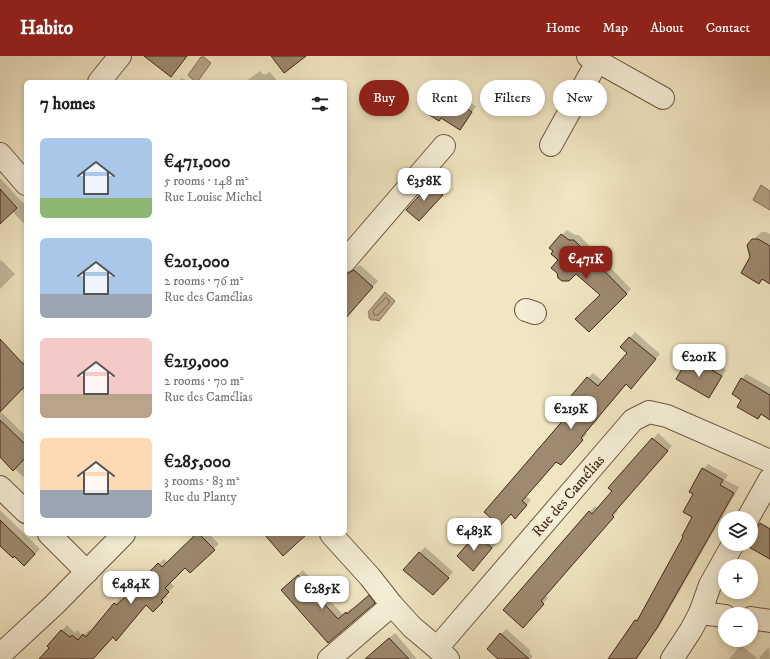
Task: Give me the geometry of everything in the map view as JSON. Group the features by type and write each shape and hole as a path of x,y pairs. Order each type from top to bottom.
{"street":[{"path":"101,80 120,56"},
{"path":"552,145 592,59 663,98"},
{"path":"347,259 444,146"},
{"path":"0,154 24,178"},
{"name":"Rue des Camélias","path":"443,653 633,420 649,412 667,416 770,462"},
{"path":"752,511 770,479"},
{"path":"0,487 24,510"},
{"path":"50,536 87,572"},
{"path":"0,654 54,605 122,536"},
{"path":"333,536 413,628 443,653"},
{"path":"672,659 700,613 710,585 729,551"},
{"path":"329,659 392,605"},
{"path":"700,613 718,615"},
{"path":"758,619 770,620"}],"water":[{"path":"201,57 204,57 211,63 199,80 193,80 188,75"},
{"path":"761,185 770,191 770,210 753,200"},
{"path":"385,292 395,301 379,321 371,320 368,312"}],"building":[{"path":"144,56 187,56 171,77"},
{"path":"271,56 306,56 284,73"},
{"path":"431,116 469,116 460,130 441,118 439,121"},
{"path":"430,184 443,195 419,221 406,210"},
{"path":"0,189 17,208 0,224"},
{"path":"561,234 569,240 574,240 627,294 589,332 575,319 600,295 576,274 569,281 562,281 558,278 557,273 551,268 558,260 551,254 553,251 549,248"},
{"path":"752,239 758,239 770,246 770,284 762,279 759,284 741,273 750,257 747,245"},
{"path":"354,270 373,287 347,317 347,273"},
{"path":"629,337 656,359 631,389 626,384 581,438 583,440 561,465 556,462 522,501 527,505 515,519 511,514 500,526 484,512 577,404 570,397 587,377 598,386 627,353 620,347"},
{"path":"0,339 24,365 24,387 0,412"},
{"path":"689,357 722,376 709,398 676,379"},
{"path":"741,378 770,395 770,420 761,414 758,419 737,407 741,400 732,394"},
{"path":"0,420 24,443 24,459 13,471 0,457"},
{"path":"652,438 668,451 612,515 614,517 541,601 544,604 523,628 503,610 589,511 592,514 612,491 608,488"},
{"path":"702,468 723,480 720,485 734,493 724,511 718,511 718,521 657,628 636,659 608,659 635,620 637,621 683,537 682,536 692,517 683,512 693,494 689,492"},
{"path":"0,520 35,554 24,566 14,556 13,558 0,546"},
{"path":"760,523 770,529 770,559 756,551 758,551 758,527"},
{"path":"476,534 492,548 473,571 457,556"},
{"path":"194,536 201,536 215,550 190,573 185,568 165,588 169,592 161,600 163,602 153,612 146,605 116,641 113,637 93,659 39,659 49,648 47,646 61,630 70,637 72,635 78,640 83,634 86,637 114,603 117,605 158,563 162,567"},
{"path":"266,536 305,536 283,556"},
{"path":"419,552 449,578 433,595 403,570"},
{"path":"298,575 338,619 346,612 347,614 369,595 375,603 328,643 281,590"},
{"path":"500,633 529,659 498,659 487,649"},
{"path":"389,638 409,659 365,659"}]}
